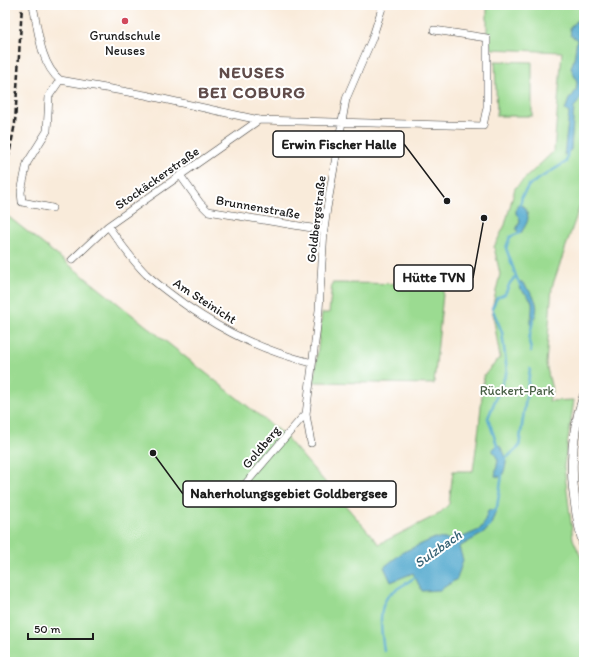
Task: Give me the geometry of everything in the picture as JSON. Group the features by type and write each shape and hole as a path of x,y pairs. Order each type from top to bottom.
{"street":[{"path":"33,5 44,57 50,70 60,80 145,95 260,120 483,126 487,107 487,38 434,30"},
{"name":"Goldbergstraße","path":"311,443 306,414 321,288 324,230 346,99 370,44 383,5"},
{"path":"52,208 22,202 21,192 27,163 47,131 49,96 60,80"},
{"name":"Stockäckerstraße","path":"72,260 108,226 260,120"},
{"name":"Brunnenstraße","path":"180,175 200,203 208,211 324,230"},
{"name":"Am Steinicht","path":"108,226 130,256 146,274 174,297 209,321 250,343 312,363"},
{"path":"583,400 576,422 572,471 574,499 584,546"},
{"name":"Goldberg","path":"236,496 306,414"}],"green space":[{"name":"Rückert-Park","path":"487,5 584,5 584,194 552,287 546,364 552,390 549,401 574,400 564,466 573,539 584,564 584,662 5,662 5,214 284,435 379,544 439,514 449,504 453,471 473,471 484,375 500,358 492,308 500,274 494,247 505,225 515,188 554,151 562,52 492,49 487,38"},
{"path":"495,61 532,62 532,116 497,116"},
{"path":"332,283 444,284 434,384 314,382 322,313 329,313"}],"water":[{"path":"577,20 583,24 584,29 582,53 583,90 579,102 574,107 571,150 564,155 569,113 565,110 569,99 576,90 577,82 571,68 577,39 571,36 570,28"},
{"path":"518,205 524,206 528,217 527,223 521,233 516,230 520,221 516,214"},
{"path":"521,281 534,297 536,302 536,312 531,326 532,302 519,288"},
{"path":"499,445 506,457 502,477 495,476 498,460 492,449"},
{"path":"497,508 491,525 484,533 459,547 463,560 457,579 440,590 422,591 413,573 391,582 384,567 403,552 435,538 456,540 479,530 483,525 488,511"}],"waterway":[{"name":"Sulzbach","path":"580,25 584,18"},
{"name":"Sulzbach","path":"520,207 522,196 529,185 566,162 568,149"},
{"name":"Sulzbach","path":"520,230 519,233 510,237 506,248 521,287"},
{"name":"Sulzbach","path":"498,448 488,418 507,371 502,332 492,308 497,298 505,294 510,283 516,276"},
{"name":"Sulzbach","path":"531,351 529,340 533,320"},
{"name":"Sulzbach","path":"505,459 519,447 530,369"},
{"name":"Sulzbach","path":"495,511 502,475"},
{"name":"Sulzbach","path":"384,651 381,629 381,613 386,599 390,594 418,575"}],"railway":[{"path":"5,177 15,123 22,5"}],"place":[{"name":"Grundschule Neuses","path":"125,21"},
{"name":"Erwin Fischer Halle","path":"447,201"},
{"name":"Hütte TVN","path":"484,218"},
{"name":"Naherholungsgebiet Goldbergsee","path":"153,453"}],"district":[{"name":"NEUSES BEI COBURG","path":"252,82"}]}
